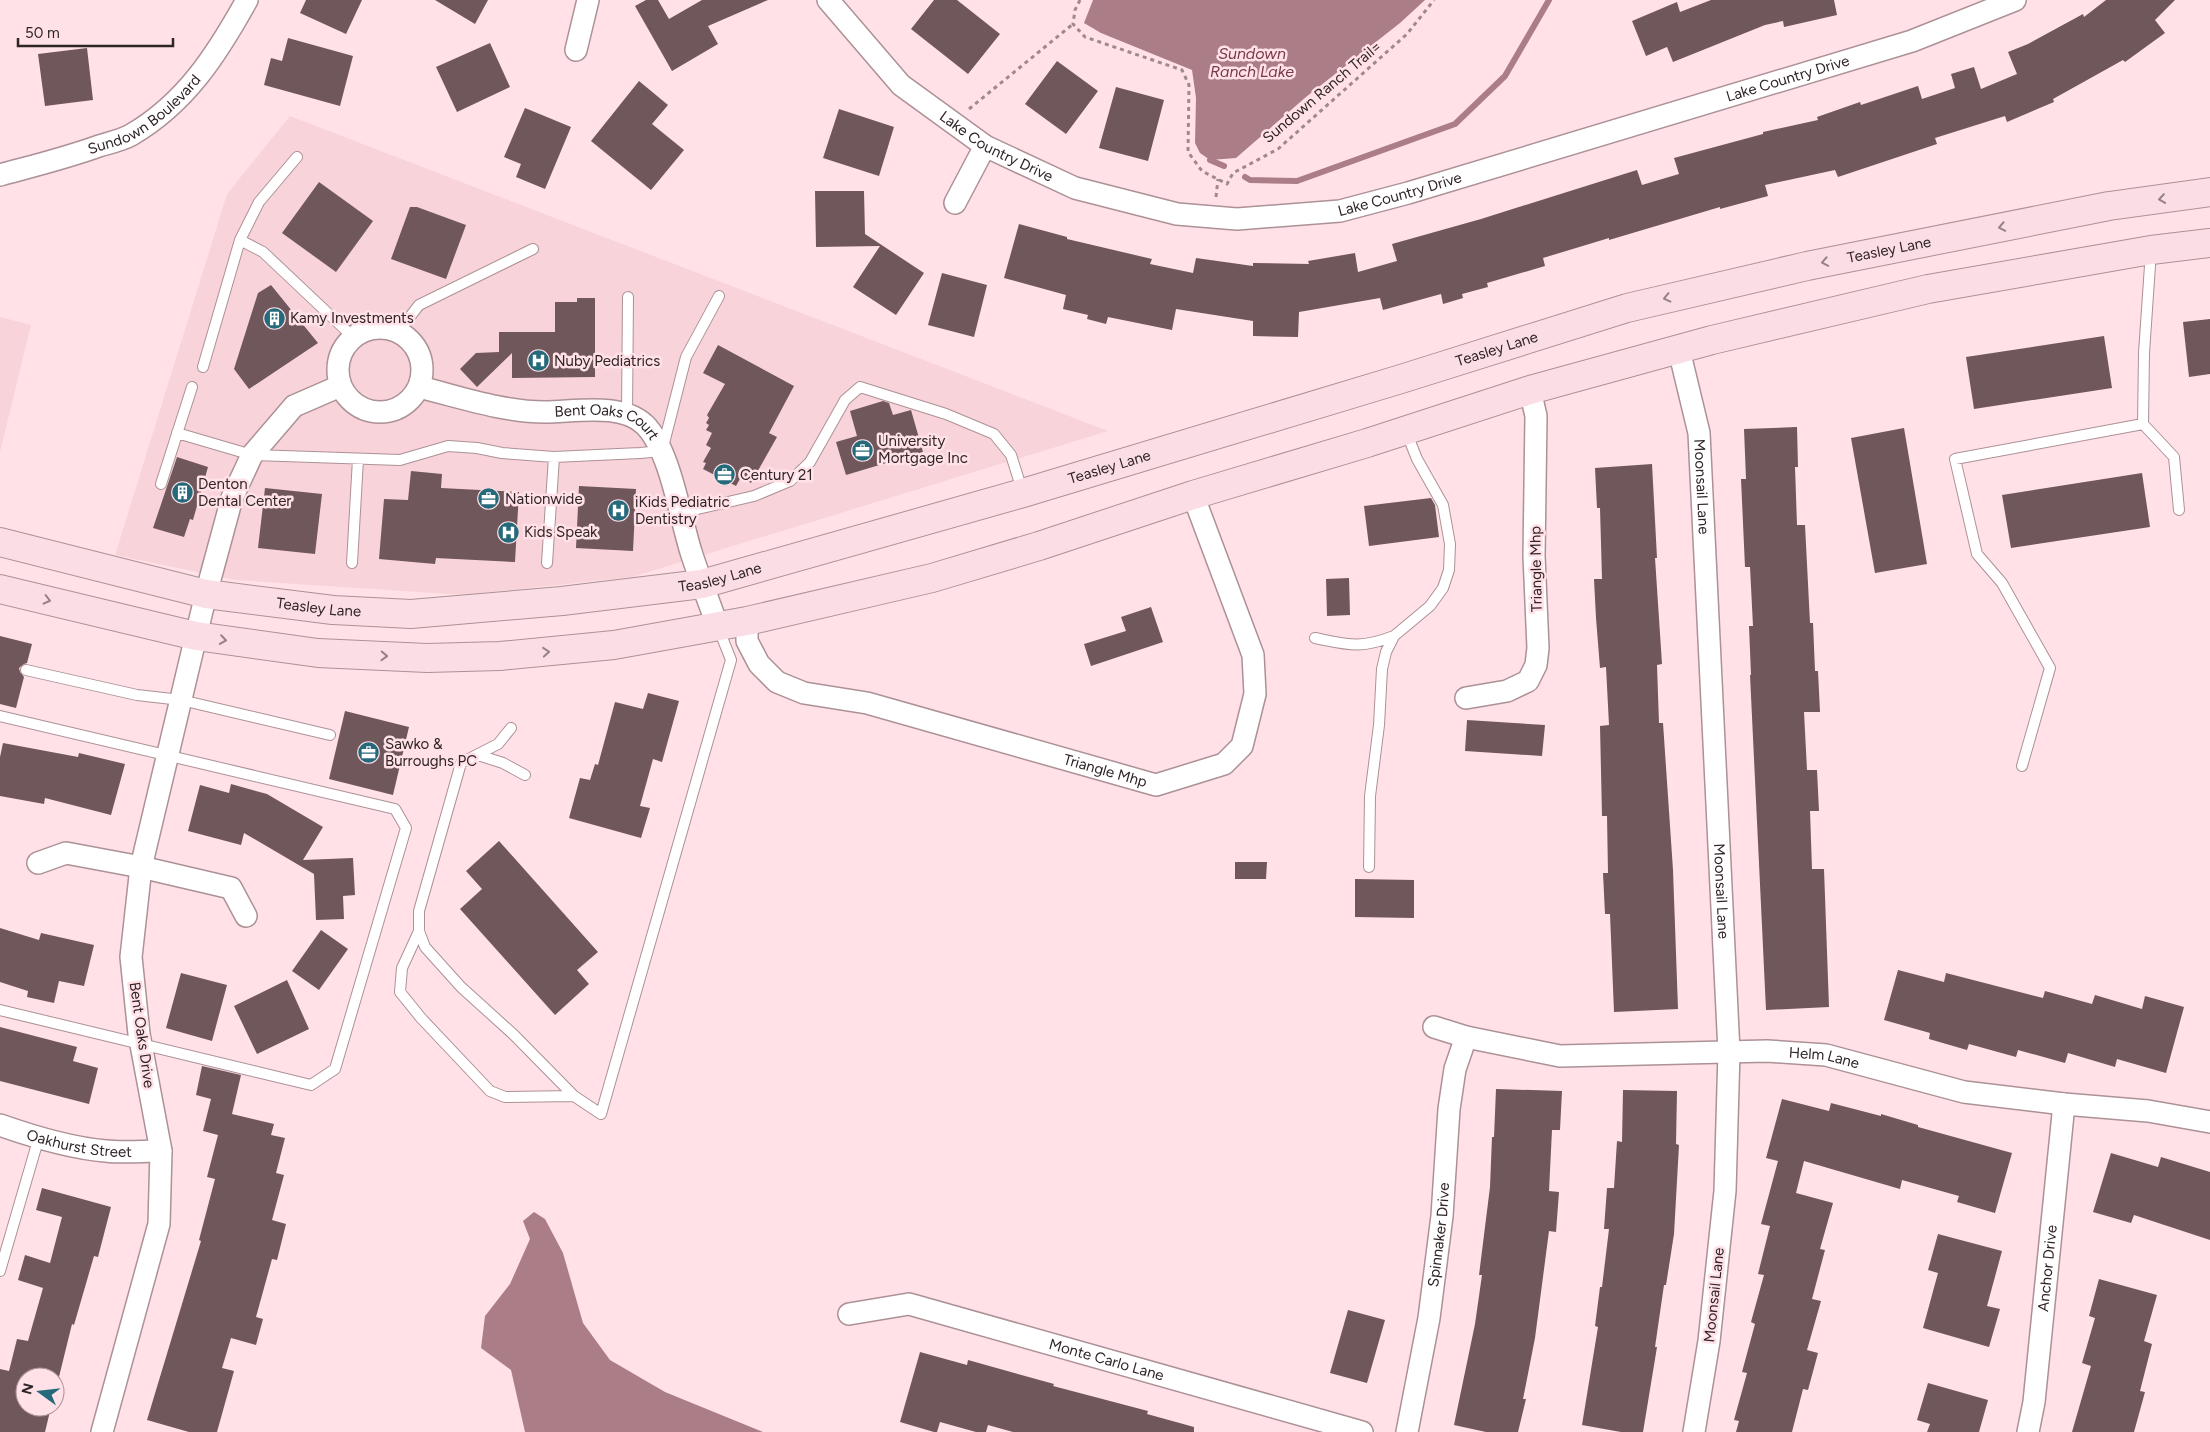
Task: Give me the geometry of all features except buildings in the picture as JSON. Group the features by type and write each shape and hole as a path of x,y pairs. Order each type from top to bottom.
{"main road":[{"name":"Teasley Lane","path":"0,542 206,594 333,610 411,614 562,601 702,584 1023,494 1627,308 1807,266 2109,206 2210,192"},
{"path":"0,589 196,636 318,654 427,658 500,656 614,645 747,621 932,578 1039,546 1193,495 1367,443 1407,428 1530,390 1712,340 1928,289 2151,250 2210,243"}],"street":[{"name":"Sundown Boulevard","path":"0,175 68,157 131,135 157,116 194,84 223,43 247,0"},
{"path":"576,50 588,0"},
{"name":"Lake Country Drive","path":"828,0 901,85 985,146 1075,188 1177,214 1237,219 1340,211 1408,193 1912,41 2015,0"},
{"path":"955,203 985,146"},
{"path":"388,327 399,331 414,343 421,356 423,372 419,386 405,404 391,411 376,413 361,408 348,399 340,386 337,375 340,352 352,336 365,329 388,327"},
{"name":"Moonsail Lane","path":"1679,350 1699,433 1729,1052 1725,1191 1709,1342 1694,1432"},
{"path":"196,636 232,498 252,455 294,406 340,386"},
{"name":"Bent Oaks Court","path":"419,386 494,406 544,412 604,410 627,414 644,424 662,450 702,584 718,627"},
{"name":"Triangle Mhp","path":"1466,698 1507,691 1528,681 1536,666 1538,648 1534,556 1536,416 1530,390"},
{"name":"Triangle Mhp","path":"747,621 747,641 760,664 777,682 804,692 867,704 1156,785 1224,764 1242,746 1255,694 1253,655 1193,495"},
{"name":"Bent Oaks Drive","path":"102,1432 159,1224 161,1151 140,1043 131,957 141,867 196,636"},
{"path":"38,863 66,853 141,867 232,888 246,916"},
{"name":"Helm Lane","path":"1434,1028 1466,1037 1560,1056 1767,1051 1826,1055 1964,1092 2064,1104 2148,1111 2210,1122"},
{"name":"Spinnaker Drive","path":"1407,1432 1430,1318 1442,1216 1449,1109 1454,1077 1466,1037"},
{"name":"Anchor Drive","path":"2028,1432 2034,1402 2064,1104"},
{"name":"Oakhurst Street","path":"0,1125 59,1143 107,1152 161,1151"},
{"name":"Monte Carlo Lane","path":"849,1314 910,1304 1362,1432"}],"lane":[{"path":"203,367 240,240 259,202 297,157"},
{"path":"240,240 263,252 352,336"},
{"path":"399,331 419,304 533,249"},
{"path":"2151,250 2144,353 2143,424 2174,457 2179,510"},
{"path":"177,433 252,455 358,459 400,460 448,446 477,448 502,453 554,456 640,453 662,450 686,357 719,296"},
{"path":"627,414 628,297"},
{"path":"680,513 754,496 790,481 810,462 845,400 860,386 946,414 994,434 1012,455 1023,494"},
{"path":"161,484 192,387"},
{"path":"2022,766 2050,668 2002,582 1977,554 1954,460 2143,424"},
{"path":"1315,638 1354,646 1377,642 1394,636 1430,606 1443,588 1449,570 1450,544 1443,505 1417,459 1408,439 1407,428"},
{"path":"548,563 554,456"},
{"path":"352,563 358,459"},
{"path":"511,728 498,744 461,763 418,911 419,931 425,947 460,987 514,1035 574,1096 601,1114 731,660 718,627"},
{"path":"1370,867 1370,796 1379,725 1382,669 1386,652 1394,636"},
{"path":"26,670 137,695 181,700 330,735"},
{"path":"0,716 168,754 395,809 406,828 335,1070 311,1085 0,1010"},
{"path":"478,755 503,763 525,775"},
{"path":"419,931 402,968 400,992 420,1018 490,1091 504,1097 574,1096"},
{"path":"0,1271 39,1137"}],"path":[{"path":"965,112 1074,24 1080,0"},
{"name":"Sundown Ranch Trail=","path":"1074,24 1085,38 1182,70 1189,85 1188,152 1202,171 1227,184 1233,173 1278,148 1400,40 1434,0"}],"shaded area":[{"path":"290,116 1108,431 632,577 464,595 236,580 115,555 227,194"},
{"path":"0,317 31,325 0,452"}],"water":[{"name":"Sundown Ranch Lake","path":"1093,0 1425,0 1400,23 1306,97 1236,158 1210,160 1200,153 1195,143 1196,98 1192,70 1101,33 1084,23"},
{"path":"534,1212 545,1219 563,1253 583,1323 610,1360 665,1392 763,1432 525,1432 511,1370 481,1348 485,1316 510,1284 530,1239 523,1221"}],"waterway":[{"path":"1245,177 1250,180 1297,181 1455,124 1505,76 1549,0"},
{"path":"1210,160 1224,166"}],"place":[{"name":"Kamy Investments","path":"274,318"},
{"name":"Nuby Pediatrics","path":"538,361"},
{"name":"University Mortgage Inc","path":"862,450"},
{"name":"Century 21","path":"724,475"},
{"name":"Denton Dental Center","path":"182,493"},
{"name":"Nationwide","path":"489,499"},
{"name":"iKids Pediatric Dentistry","path":"619,511"},
{"name":"Kids Speak","path":"508,532"},
{"name":"Sawko & Burroughs PC","path":"369,753"}]}
